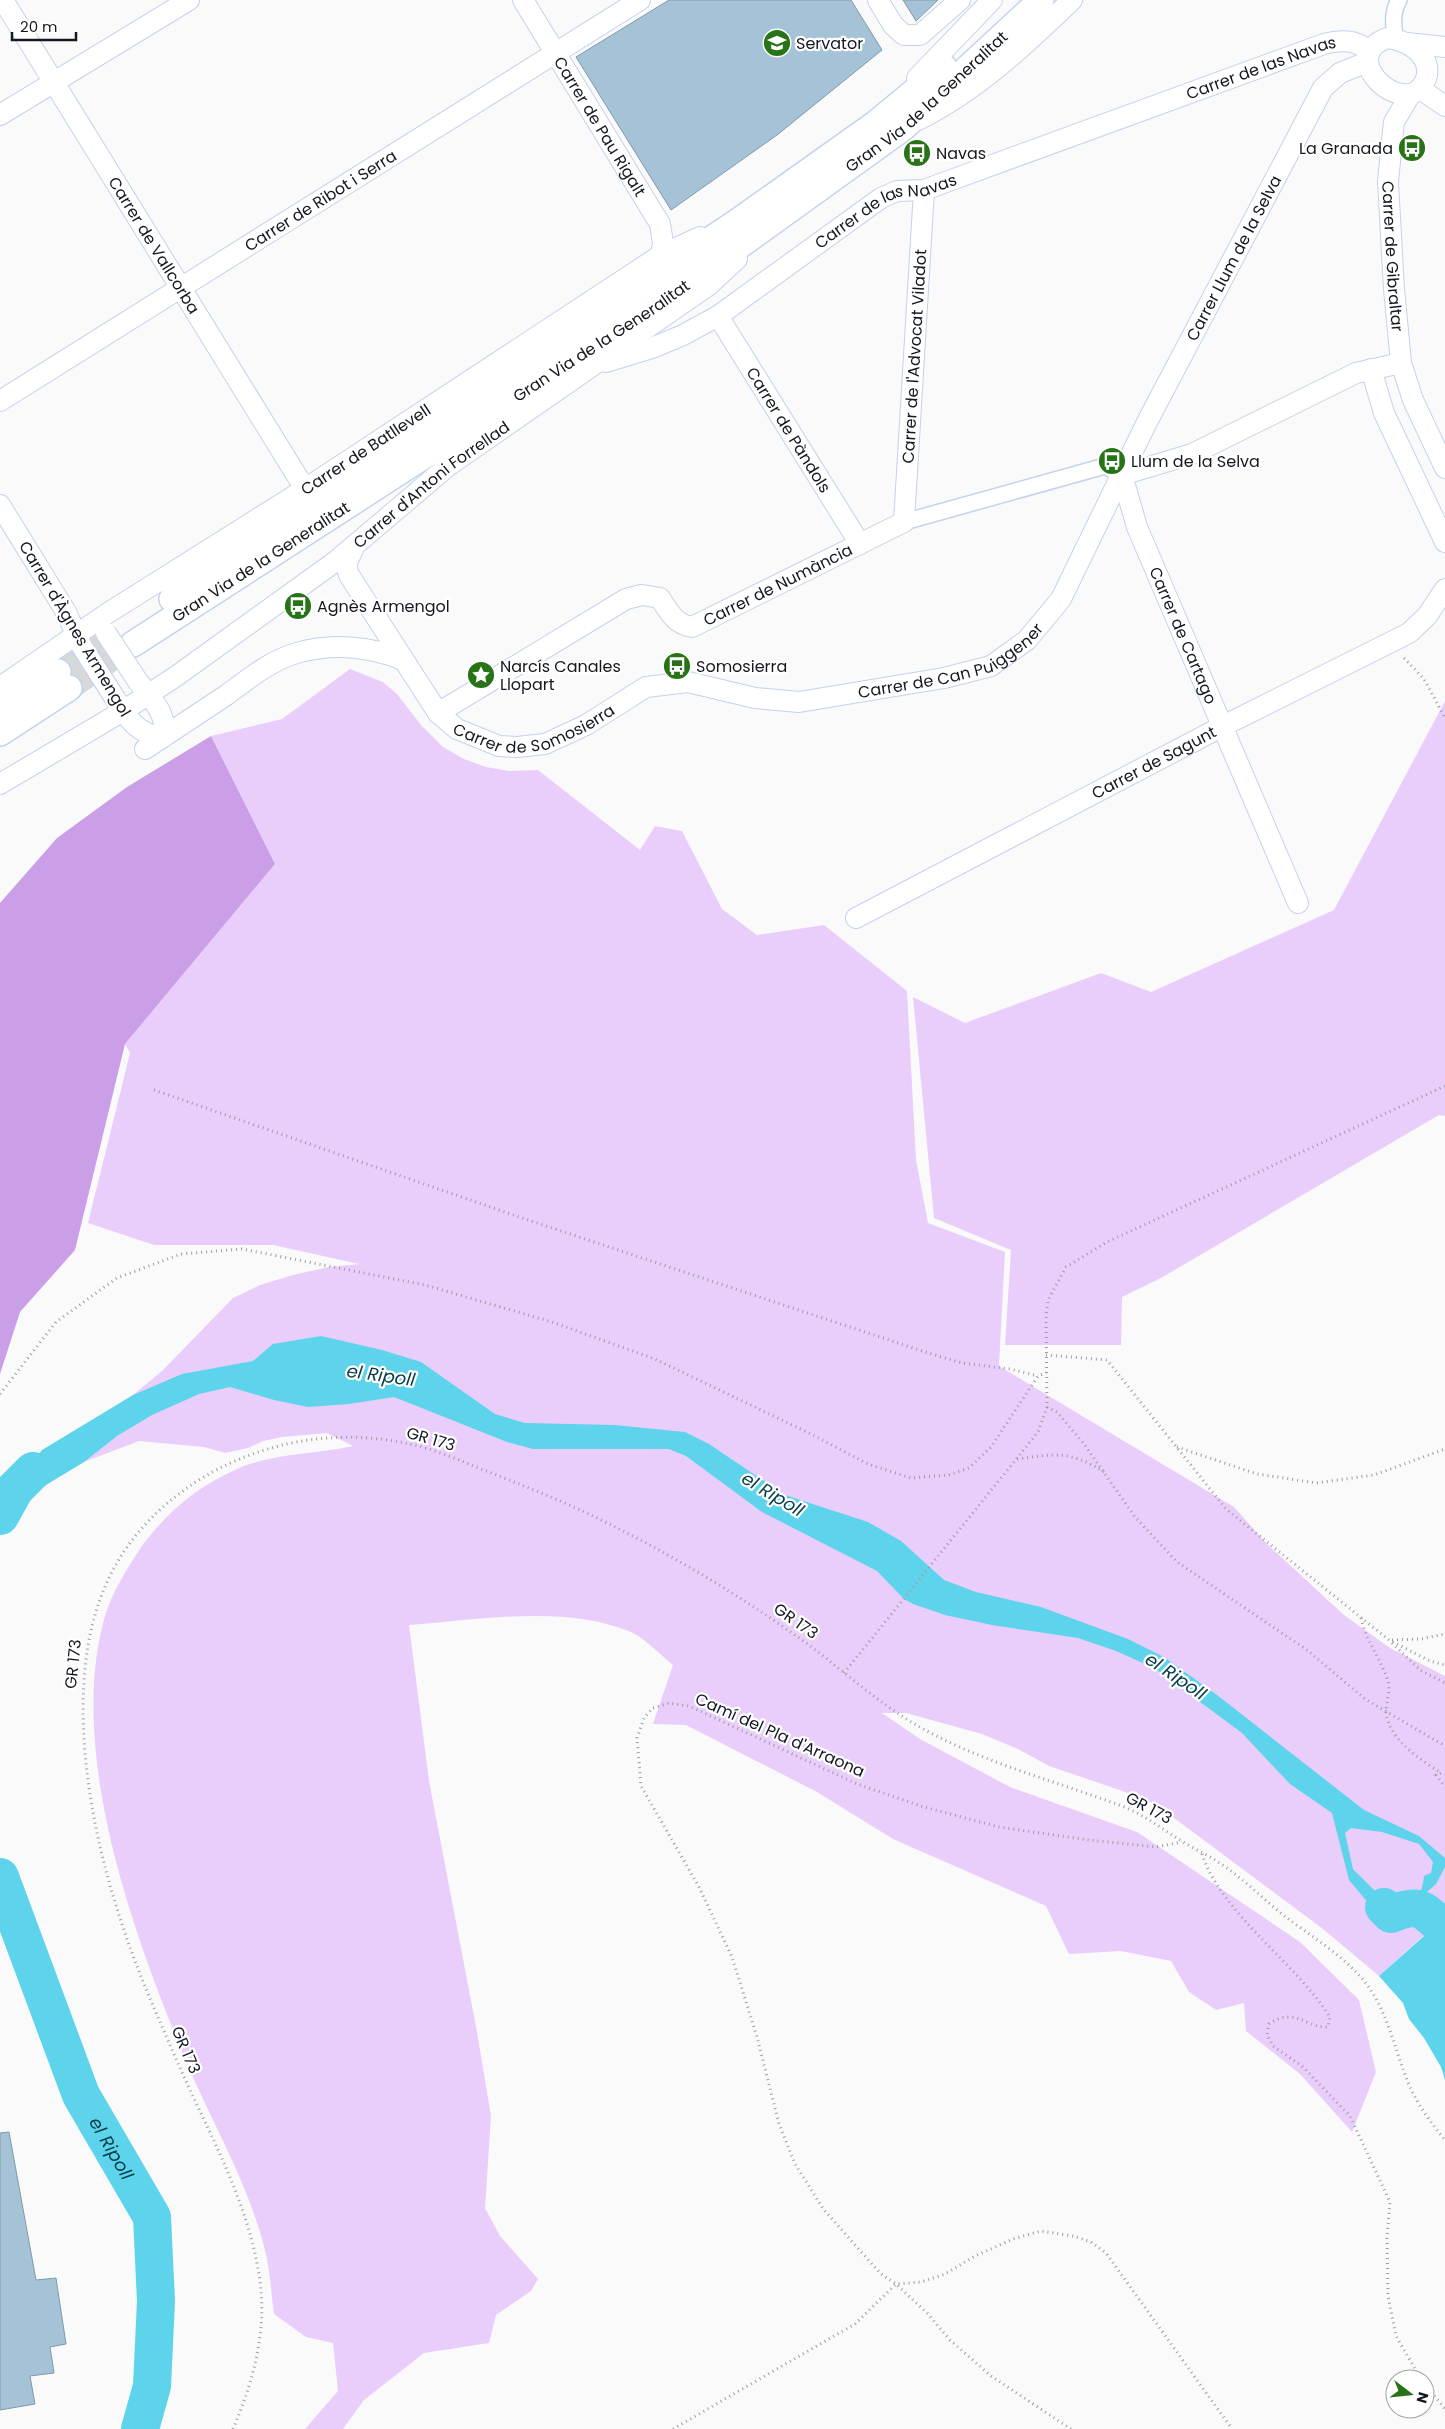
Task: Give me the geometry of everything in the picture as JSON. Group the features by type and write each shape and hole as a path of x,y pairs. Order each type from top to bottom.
{"street":[{"name":"Carrer de Vallcorba","path":"3,0 305,489"},
{"path":"0,115 189,0"},
{"name":"Carrer de Pau Rigalt","path":"523,0 660,224 663,242 661,255"},
{"name":"Carrer de Ribot i Serra","path":"0,401 640,0"},
{"path":"878,0 893,25 904,35 920,35 960,0"},
{"path":"901,103 915,80 992,0"},
{"name":"Gran Via de la Generalitat","path":"118,630 737,222 901,103 959,54 1018,0"},
{"name":"Gran Via de la Generalitat","path":"118,630 652,308 903,128 1041,0"},
{"path":"903,128 945,107 976,86 1072,0"},
{"path":"1399,0 1395,7 1393,23 1401,41 1423,55 1428,65 1427,78 1415,92"},
{"path":"1445,47 1387,38 1377,42 1368,56 1370,73 1381,83 1398,94 1415,92 1445,106"},
{"name":"Carrer de las Navas","path":"590,367 652,348 683,335 718,316 881,198 897,191 924,190 1324,44 1340,40 1349,41 1364,46 1368,56"},
{"name":"Carrer Llum de la Selva","path":"1122,475 1147,422 1323,88 1340,73 1368,56"},
{"name":"Carrer de Gibraltar","path":"1415,92 1394,122 1388,182 1394,289 1402,363 1412,400 1445,468"},
{"name":"Carrer de l'Advocat Viladot","path":"904,522 924,190"},
{"name":"Carrer d'Antoni Forrellad","path":"0,784 144,689 175,677 355,545 448,466 709,285 805,197"},
{"name":"Carrer de Batllevell","path":"0,687 78,640 118,630 305,489 661,255 737,222"},
{"name":"Carrer de Pàndols","path":"718,316 860,544"},
{"path":"904,522 1105,466 1122,475 1192,454 1340,380 1371,369 1402,363"},
{"path":"1371,369 1384,413 1445,542"},
{"name":"Carrer de Can Puiggener","path":"688,682 755,698 799,702 944,678 991,666 1027,640 1061,599 1122,475"},
{"name":"Carrer de Cartago","path":"1122,475 1137,527 1298,903"},
{"name":"Carrer d'Àgnes Armengol","path":"0,505 66,612 78,640 130,723 149,735 162,738"},
{"name":"Carrer de Numància","path":"438,712 626,599 642,595 660,598 674,620 682,625 692,627 904,522"},
{"name":"Carrer de Somosierra","path":"355,545 347,560 347,570 403,660 438,712 457,729 480,740 499,746 545,744 586,725 646,686 688,682"},
{"name":"Carrer de Sagunt","path":"856,918 1223,726 1390,644 1415,628 1428,616 1443,592"},
{"path":"118,630 144,689 163,718 165,729 162,738"},
{"path":"145,749 266,668 296,653 326,648 354,648 381,651 403,660"},
{"path":"0,711 64,680 0,733"}],"path":[{"path":"1390,644 1424,679 1445,718"},
{"path":"844,1673 1038,1432 1047,1407 1048,1300 1066,1267 1107,1242 1445,1086"},
{"path":"154,1090 522,1218 925,1352 962,1363 1010,1369 1038,1376 1046,1373"},
{"path":"0,1394 56,1322 117,1278 180,1254 242,1250 426,1284 552,1322 655,1359 813,1435 868,1464 912,1478 948,1475 969,1468 991,1448 1038,1376"},
{"path":"1046,1355 1108,1360 1226,1509 1389,1640 1420,1670 1445,1683"},
{"path":"1047,1407 1057,1412 1106,1474 1135,1517 1177,1562 1307,1650 1344,1682 1386,1713 1445,1746"},
{"name":"GR 173","path":"233,2429 253,2376 259,2346 261,2287 253,2241 233,2179 185,2079 140,1973 120,1919 96,1833 88,1781 82,1712 83,1672 88,1638 109,1579 122,1554 144,1524 167,1503 220,1468 279,1443 317,1439 356,1438 420,1446 565,1503 631,1535 746,1602 802,1640 892,1709 954,1744 1047,1781 1142,1815 1182,1842 1220,1863 1353,1968 1371,1990 1391,2031 1410,2087 1429,2121 1445,2140"},
{"path":"1177,1446 1257,1474 1316,1483 1374,1476 1445,1449"},
{"path":"1017,1459 1068,1455 1082,1459 1106,1474"},
{"path":"1361,1618 1365,1635 1389,1683 1386,1713 1396,1736 1416,1756 1441,1773 1436,1775 1445,1788"},
{"path":"1389,1640 1421,1639 1445,1634"},
{"path":"1389,1640 1430,1661 1445,1665"},
{"name":"Camí del Pla d'Arraona","path":"1070,2429 991,2376 950,2340 896,2284 880,2274 824,2210 795,2164 778,2124 757,2037 732,1956 699,1887 641,1786 637,1758 637,1738 644,1718 653,1708 669,1703 689,1706 857,1784 924,1808 999,1827 1156,1847 1182,1842"},
{"path":"1202,1854 1206,1868 1216,1884 1246,1921 1320,2001 1330,2016 1328,2027 1319,2028 1302,2018 1278,2018 1270,2024 1267,2035 1273,2046 1309,2073 1350,2116 1390,2202 1387,2238 1388,2296 1396,2336 1416,2369"},
{"path":"673,2429 855,2324 896,2284 922,2282 945,2274 975,2256 1013,2239 1041,2231 1073,2236 1091,2242 1106,2253 1232,2429"},
{"path":"1435,2396 1445,2409"}],"shaded area":[{"path":"350,669 383,682 397,694 421,725 443,747 464,759 486,767 509,771 538,770 640,850 655,826 682,831 722,909 757,935 824,925 907,991 916,1160 928,1223 1005,1252 999,1366 1234,1507 1267,1544 1344,1615 1390,1648 1445,1676 1445,1916 1379,1976 1323,1929 1158,1806 1140,1797 1049,1766 1018,1749 982,1734 906,1713 882,1713 920,1739 1010,1787 1137,1832 1300,1942 1359,2000 1376,2072 1352,2132 1300,2074 1246,2031 1244,2003 1216,2010 1189,1992 1171,1961 1121,1951 1069,1954 1046,1906 893,1839 817,1792 686,1725 653,1724 673,1665 637,1635 605,1623 578,1618 550,1616 521,1616 409,1625 429,1781 477,2032 491,2116 485,2208 500,2236 538,2279 531,2291 496,2315 489,2343 424,2353 364,2400 343,2429 305,2429 338,2391 333,2343 306,2337 274,2314 268,2263 257,2222 239,2175 186,2061 146,1958 127,1901 111,1843 100,1784 94,1725 95,1669 105,1616 116,1589 142,1546 172,1511 208,1484 249,1464 279,1457 353,1446 327,1433 282,1437 225,1453 204,1447 139,1441 84,1462 133,1395 162,1371 233,1298 260,1285 293,1275 329,1267 359,1264 273,1245 154,1245 88,1223 130,1053 125,1044 275,864 211,736 282,719"},
{"path":"1445,701 1445,1116 1439,1115 1161,1278 1122,1297 1121,1345 1005,1345 1011,1250 934,1218 913,997 965,1023 1101,973 1151,992 1334,910"},
{"path":"211,736 275,864 125,1044 75,1250 20,1312 0,1374 0,903 57,838 127,787"}],"water":[{"path":"321,1336 382,1350 421,1362 495,1414 525,1423 614,1425 685,1432 709,1444 785,1495 868,1522 901,1541 944,1580 976,1592 1041,1607 1128,1639 1164,1657 1217,1695 1364,1810 1419,1836 1445,1858 1445,1867 1436,1884 1427,1892 1425,1902 1428,1917 1438,1923 1445,1916 1445,2080 1441,2067 1424,2038 1409,2019 1403,2003 1379,1976 1433,1928 1406,1912 1396,1921 1385,1923 1349,1880 1332,1813 1290,1784 1242,1733 1154,1668 1116,1651 1078,1638 992,1625 945,1615 913,1604 904,1599 877,1571 762,1512 686,1456 669,1449 533,1449 507,1442 394,1397 349,1404 308,1407 274,1400 230,1387 199,1394 152,1415 117,1436 84,1462 18,1502 0,1518 15,1482 42,1450 133,1395 182,1374 253,1361 273,1344","holes":["1351,1828 1382,1832 1419,1844 1433,1862 1431,1873 1424,1876 1421,1890 1415,1900 1405,1907 1391,1911 1383,1899 1353,1869 1345,1833"]}],"building":[{"path":"669,0 851,0 882,50 777,135 671,210 576,57"},
{"path":"903,0 938,0 916,21"},
{"path":"9,2132 36,2280 56,2278 66,2344 50,2347 54,2373 30,2376 35,2404 0,2410 0,2133"}],"waterway":[{"name":"el Ripoll","path":"0,1516 15,1489 33,1471"},
{"name":"el Ripoll","path":"0,1877 81,2095 152,2217 156,2301 152,2386 140,2429"},
{"name":"el Ripoll","path":"1384,1907 1391,1914 1401,1910 1416,1908 1426,1913 1445,1929"}],"tunnel":[{"path":"58,672 107,641"},
{"path":"69,688 133,644"}],"place":[{"name":"Servator","path":"777,43"},
{"name":"La Granada","path":"1412,148"},
{"name":"Navas","path":"917,153"},
{"name":"Llum de la Selva","path":"1112,461"},
{"name":"Agnès Armengol","path":"298,606"},
{"name":"Somosierra","path":"677,666"},
{"name":"Narcís Canales Llopart","path":"481,675"}]}
